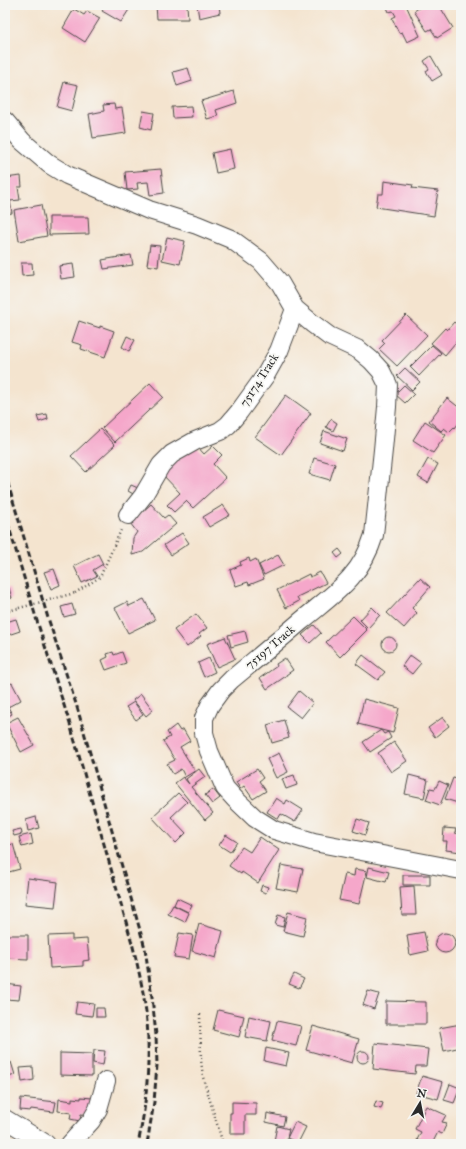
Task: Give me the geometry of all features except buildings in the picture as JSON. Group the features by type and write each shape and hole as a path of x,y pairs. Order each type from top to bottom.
{"street":[{"path":"5,120 22,141 49,164 68,176 149,210 197,225 231,239 260,261 280,283 294,309"},
{"name":"75174 Track","path":"128,514 143,496 161,465 172,454 190,444 220,431 228,425 265,376 279,350 294,309"},
{"name":"75197 Track","path":"294,309 329,336 359,350 381,371 388,385 374,535 369,549 357,570 338,592 221,690 210,705 204,718 204,733 209,751 225,788 255,818 274,830 314,842 461,870"},
{"path":"70,1144 91,1121 98,1109 106,1081"},
{"path":"5,1119 46,1144"}],"path":[{"path":"5,612 75,593 100,577 128,514"},
{"path":"200,1014 203,1077 223,1144"}],"railway":[{"path":"5,474 48,618 77,707 145,948 156,1035 157,1065 154,1102 147,1144"},
{"path":"5,514 70,724 132,943 140,978 146,1012 148,1061 144,1112 138,1144"}]}
